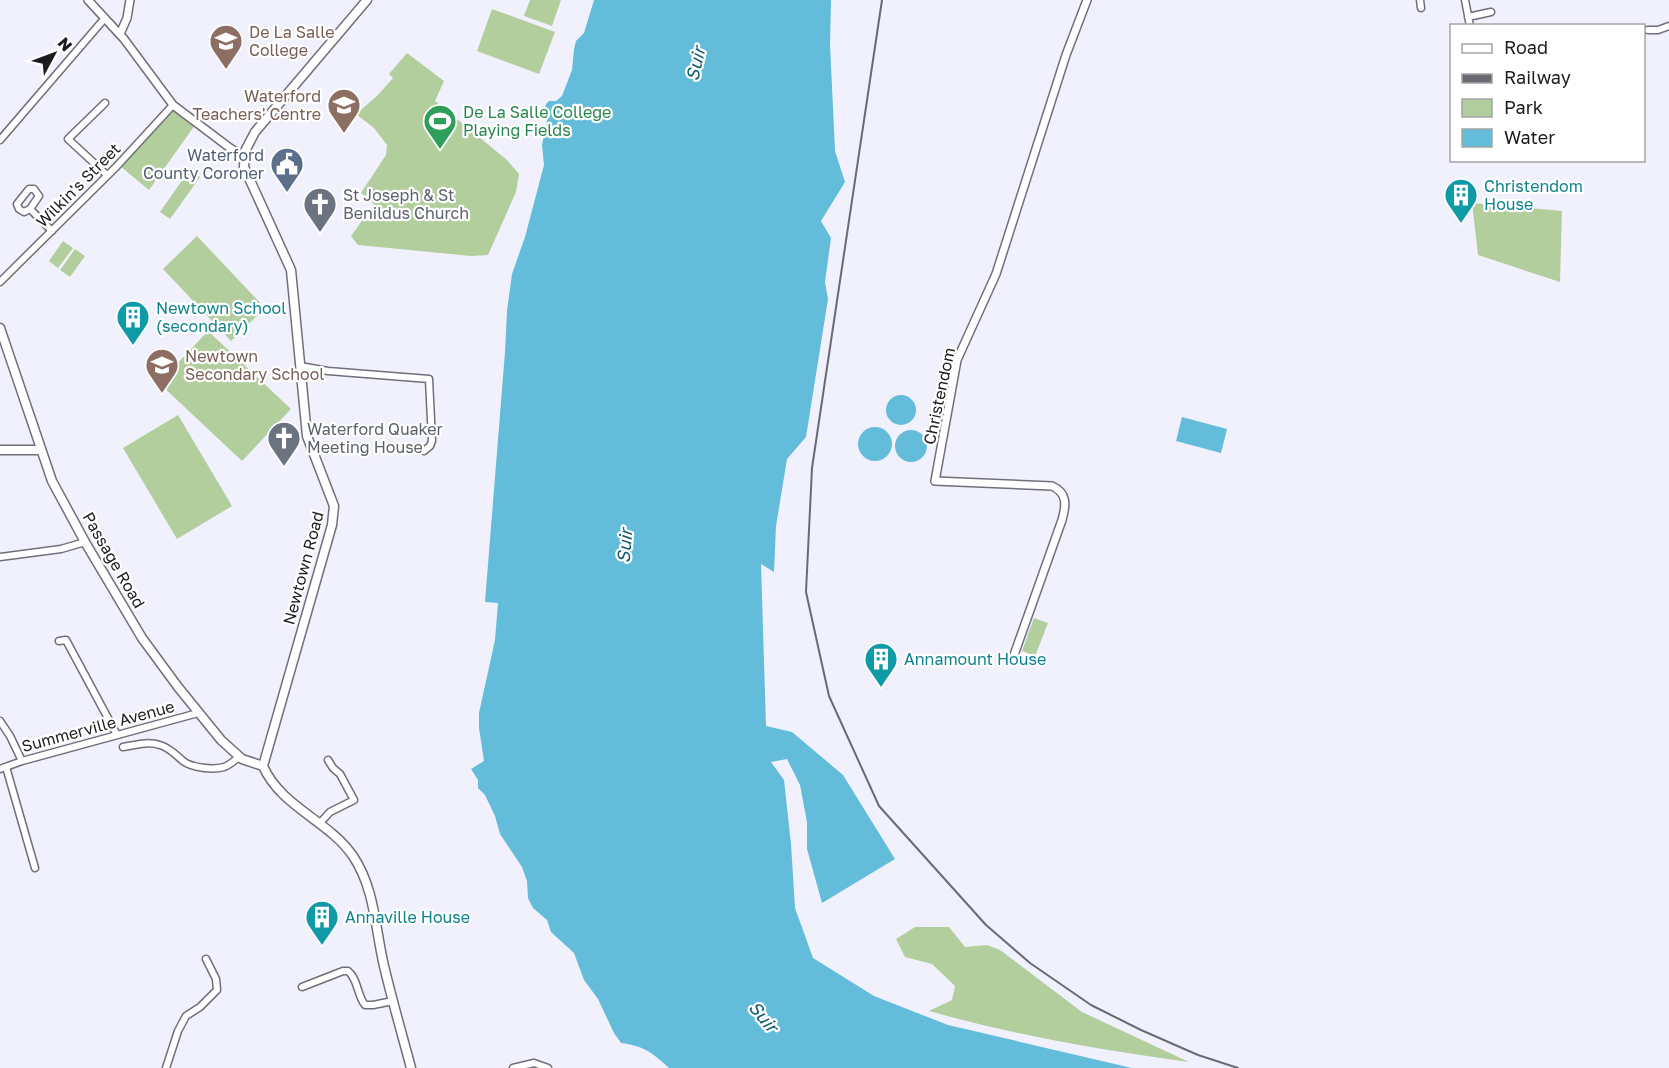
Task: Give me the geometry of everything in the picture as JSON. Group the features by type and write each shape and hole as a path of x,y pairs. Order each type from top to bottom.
{"main road":[{"path":"243,156 249,141 258,129 367,0"},
{"name":"Newtown Road","path":"243,156 247,178 291,270 308,441 331,497 334,512 263,766"},
{"name":"Passage Road","path":"0,328 52,481 85,542 147,646 221,740 239,757 263,766"},
{"path":"0,450 41,450"},
{"path":"263,766 270,780 282,794 348,850 364,877 411,1068"}],"street":[{"path":"88,0 120,34 173,105 243,156"},
{"path":"120,34 126,22 130,0"},
{"name":"Christendom","path":"1014,655 1062,520 1066,507 1065,498 1059,489 1052,486 935,481 957,360 996,274 1066,56 1087,0"},
{"path":"1420,0 1421,8"},
{"path":"1465,0 1470,24"},
{"path":"1468,17 1491,12"},
{"path":"0,140 105,18"},
{"path":"1648,30 1658,30 1669,26"},
{"path":"105,102 68,139 107,175"},
{"name":"Wilkin's Street","path":"0,282 173,105"},
{"path":"30,209 52,231"},
{"path":"300,366 328,371 429,378 432,441 430,447 424,451"},
{"path":"0,557 61,549 85,542"},
{"path":"58,641 66,640 117,735"},
{"name":"Summerville Avenue","path":"35,868 3,768 198,713"},
{"path":"0,721 22,761"},
{"path":"123,747 148,743 158,744 167,747 185,763 213,768 230,764 239,757"},
{"path":"319,824 330,812 354,800 340,774 328,760"},
{"path":"166,1068 178,1031 186,1016 200,1007 217,990 216,979 206,959"},
{"path":"302,987 348,971 365,1005 393,1000"},
{"path":"513,1068 534,1063 548,1068"}],"green space":[{"path":"530,0 561,0 552,26 524,16"},
{"path":"492,9 555,32 539,74 477,51"},
{"name":"De La Salle College Playing Fields","path":"407,53 444,81 435,101 507,160 519,174 516,192 488,255 471,256 358,245 351,236 374,204 361,193 386,155 387,145 374,128 356,114 393,78 389,74"},
{"path":"174,110 195,125 149,190 120,166"},
{"path":"190,169 200,177 170,219 160,212"},
{"path":"1472,203 1562,211 1560,282 1478,255"},
{"path":"197,236 265,308 231,341 163,269"},
{"path":"63,241 73,248 58,268 49,261"},
{"path":"75,249 85,256 70,277 60,270"},
{"path":"208,331 291,409 242,461 159,383"},
{"path":"178,415 232,506 177,539 123,448"},
{"path":"1034,618 1048,623 1035,656 1022,651"},
{"path":"915,927 949,927 965,947 987,945 1000,950 1082,1012 1189,1062 1058,1041 929,1011 952,1000 955,986 932,964 905,957 896,939"}],"water":[{"name":"Suir","path":"594,0 831,0 830,44 835,151 845,182 821,221 831,238 825,282 828,299 806,437 787,459 776,526 774,572 761,564 766,726 792,732 843,775 895,859 822,903 807,849 807,822 800,785 787,759 771,762 784,780 795,908 813,958 874,996 948,1025 1132,1068 669,1068 648,1051 621,1043 598,999 584,980 574,953 551,932 547,920 533,908 528,898 527,881 522,867 500,834 495,816 485,795 478,788 478,780 471,769 484,761 479,713 495,640 498,603 485,602 507,311 512,274 525,237 544,165 542,145 547,120 544,112 546,104 562,96 572,70 576,41 584,33"},
{"path":"901,395 907,396 915,404 915,416 907,424 901,425 895,424 887,416 886,410 887,404 895,396"},
{"path":"1182,417 1227,429 1221,453 1176,441"},
{"path":"875,427 887,432 892,444 887,456 875,461 863,456 858,444 863,432"},
{"path":"911,430 922,435 927,446 922,457 911,462 900,457 895,446 900,435"}],"railway":[{"path":"882,0 812,468 806,592 829,696 879,806 986,925 1030,963 1091,1005 1198,1055 1238,1068"}],"place":[{"name":"De La Salle College","path":"226,70"},
{"name":"Waterford Teachers' Centre","path":"344,134"},
{"name":"De La Salle College Playing Fields","path":"440,150"},
{"name":"Waterford County Coroner","path":"287,193"},
{"name":"Christendom House","path":"1461,224"},
{"name":"St Joseph & St Benildus Church","path":"320,233"},
{"name":"Newtown School (secondary)","path":"133,346"},
{"name":"Newtown Secondary School","path":"162,394"},
{"name":"Waterford Quaker Meeting House","path":"284,467"},
{"name":"Annamount House","path":"881,688"},
{"name":"Annaville House","path":"322,946"}]}
